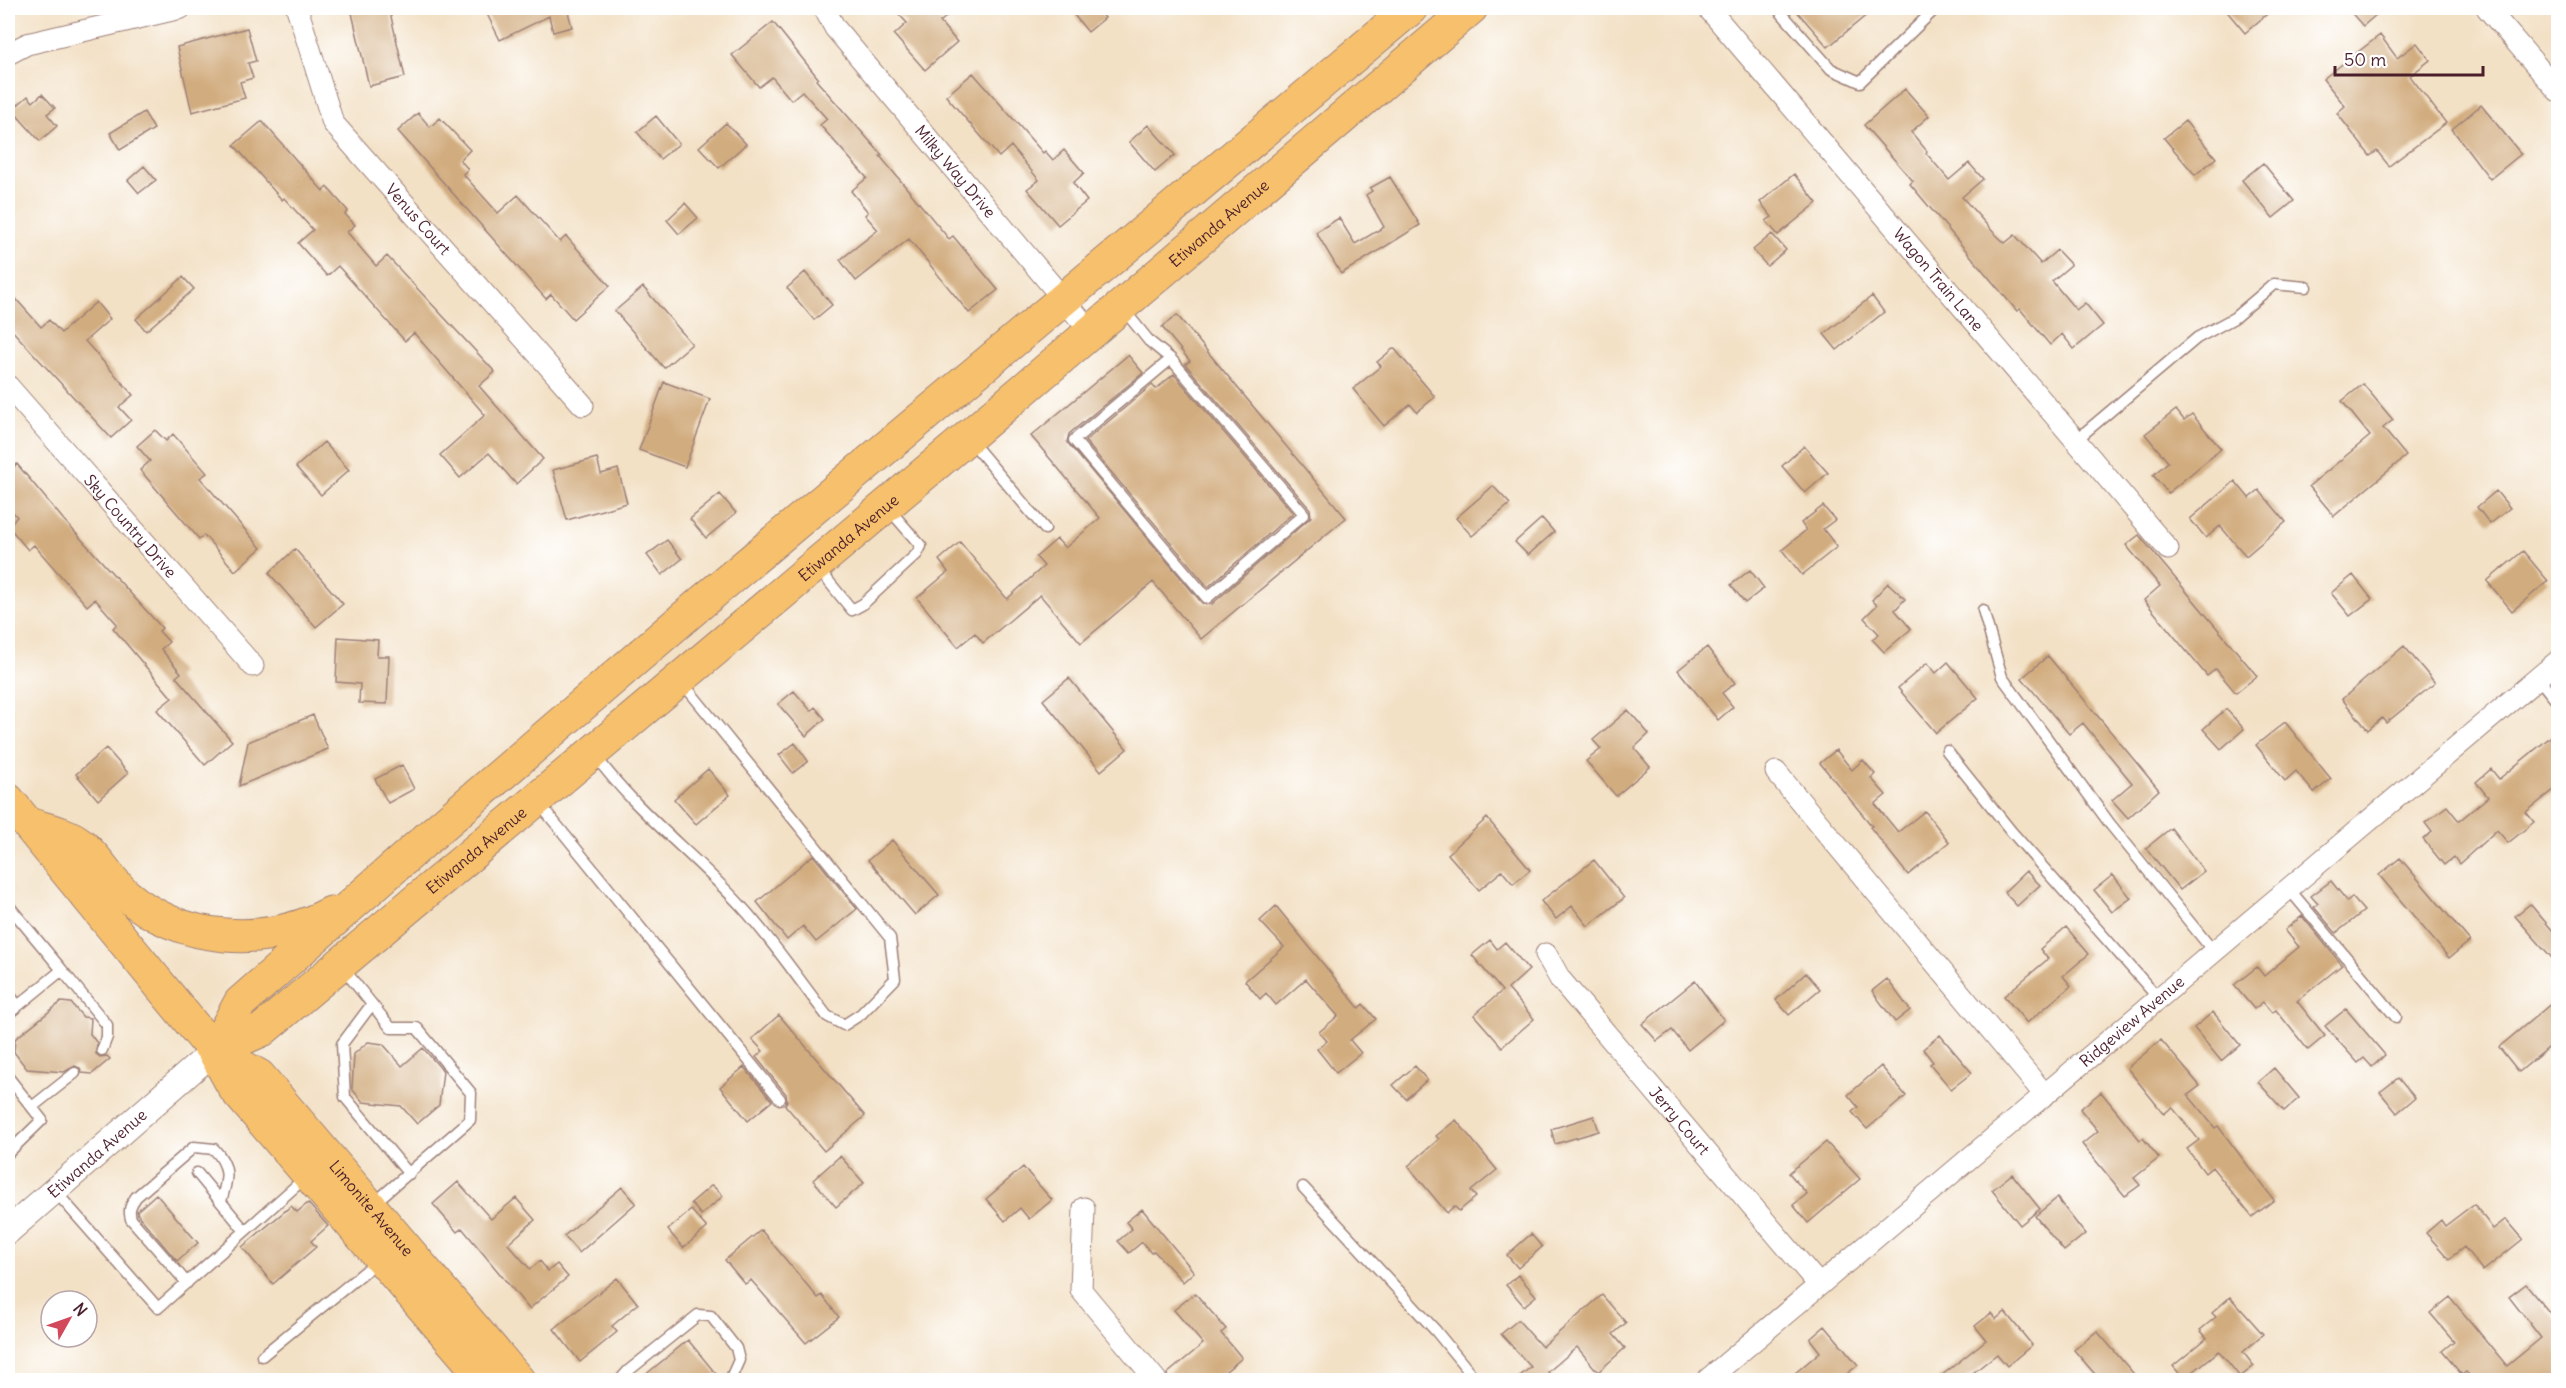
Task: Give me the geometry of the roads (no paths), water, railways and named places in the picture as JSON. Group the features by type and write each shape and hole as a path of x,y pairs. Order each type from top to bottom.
{"main road":[{"name":"Etiwanda Avenue","path":"214,1051 240,1003 693,610 1411,8"},
{"name":"Etiwanda Avenue","path":"214,1051 262,1030 968,437 1471,8"},
{"path":"18,812 78,842 125,893 153,913 186,927 217,935 246,938 273,934 320,919 363,896"},
{"name":"Limonite Avenue","path":"18,812 214,1051 235,1089 486,1380"},
{"name":"Limonite Avenue","path":"214,1051 259,1076 518,1380"}],"street":[{"path":"8,54 27,44 181,8"},
{"name":"Venus Court","path":"297,8 333,123 583,405"},
{"name":"Milky Way Drive","path":"824,8 835,28 1091,332"},
{"name":"Wagon Train Lane","path":"1708,8 2168,549"},
{"path":"2487,8 2559,91"},
{"name":"Sky Country Drive","path":"8,386 253,666"},
{"name":"Ridgeview Avenue","path":"1707,1380 2559,662"},
{"path":"1776,772 2045,1095"},
{"name":"Jerry Court","path":"1546,954 1560,980 1819,1286"},
{"name":"Etiwanda Avenue","path":"8,1232 214,1051"},
{"path":"1084,1208 1081,1290 1156,1380"}],"lane":[{"path":"1777,8 1831,69 1860,82 1936,8"},
{"path":"2076,440 2197,338 2234,318 2274,284 2306,287"},
{"path":"1121,307 1149,341 1171,359 1305,514 1207,598 1074,440 1171,359"},
{"path":"968,437 1045,529"},
{"path":"815,565 852,610 863,604 917,554 921,546 886,506"},
{"path":"1983,610 2002,677 2110,824 2214,952"},
{"path":"2538,678 2559,703"},
{"path":"593,752 611,777 650,819 742,906 827,1016 844,1024 861,1014 895,979 890,938 680,680"},
{"path":"1947,751 2011,831 2159,999"},
{"path":"536,800 780,1099"},
{"path":"2289,889 2396,1017"},
{"path":"8,905 107,1025 107,1037 102,1050"},
{"path":"340,964 391,1028 417,1028 471,1094 470,1120 371,1206"},
{"path":"8,1014 62,970"},
{"path":"8,993 18,1006"},
{"path":"372,1004 342,1044 345,1098 409,1174"},
{"path":"32,1107 75,1073"},
{"path":"8,1077 42,1120 8,1153"},
{"path":"187,1283 131,1219 129,1210 131,1204 136,1197 194,1148 214,1149 225,1163 229,1177 221,1201"},
{"path":"197,1173 245,1231"},
{"path":"55,1190 158,1308 308,1175"},
{"path":"1303,1187 1436,1331 1476,1380"},
{"path":"261,1356 381,1259"},
{"path":"620,1380 698,1315 711,1316 736,1348 739,1360 730,1380"}]}
